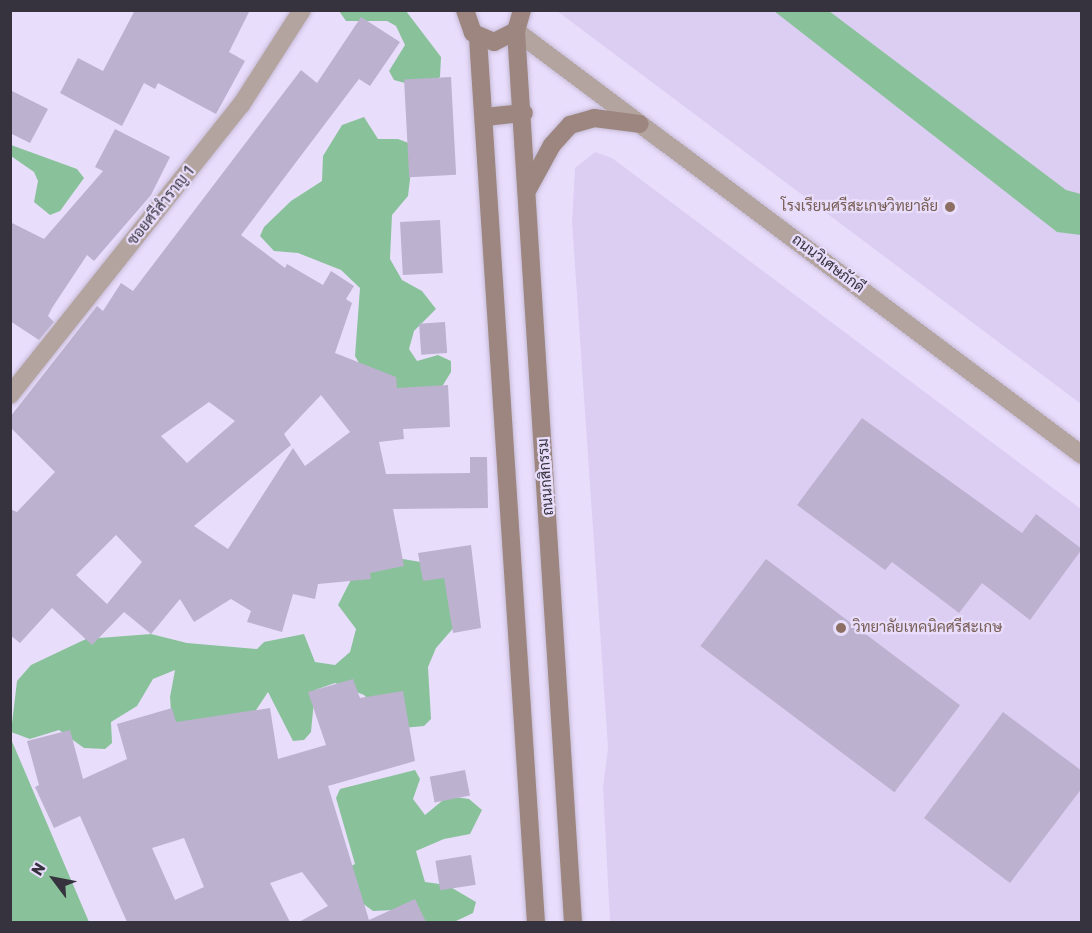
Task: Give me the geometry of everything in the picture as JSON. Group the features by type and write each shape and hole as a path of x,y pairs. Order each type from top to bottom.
{"main road":[{"path":"465,10 468,27 478,38 485,117 536,922"},
{"path":"478,38 503,41 516,31 522,10"},
{"name":"ถนนกสิกรรม","path":"516,31 524,113 573,922"},
{"path":"485,117 524,113"},
{"path":"528,189 552,145 570,125 594,118 640,124"}],"street":[{"name":"ซอยศรีสำราญ 1","path":"10,395 241,105 302,10"},
{"name":"ถนนวิเศษภักดี","path":"516,31 1082,454"}],"shaded area":[{"name":"โรงเรียนศรีสะเกษวิทยาลัย","path":"557,11 1081,11 1081,404"},
{"name":"วิทยาลัยเทคนิคศรีสะเกษ","path":"595,152 612,158 1081,509 1081,922 610,922 603,787 608,748 572,222 575,168"}],"green space":[{"path":"339,11 406,11 441,57 440,77 423,88 394,80 389,71 405,45 396,26 387,21 346,21"},
{"path":"774,11 829,11 1066,190 1081,194 1081,235 1057,232"},
{"path":"364,117 378,139 398,139 414,145 408,196 392,215 390,259 402,280 422,291 436,309 414,331 409,349 417,361 438,355 451,361 451,372 440,390 398,397 366,375 355,356 360,288 341,270 298,253 274,251 260,236 264,227 291,201 322,181 323,156 342,125"},
{"path":"11,145 77,169 84,178 60,211 50,215 34,202 38,181 34,172 11,156"},
{"path":"397,558 438,565 456,574 456,625 436,648 428,667 431,719 424,726 403,728 385,717 364,695 335,683 315,690 311,732 304,740 293,741 268,692 249,721 172,725 170,697 175,670 153,679 137,706 111,722 112,743 105,749 84,748 59,730 30,739 11,732 17,681 31,665 86,639 151,634 187,643 257,649 264,642 304,634 315,662 335,665 350,652 356,629 338,605 357,568"},
{"path":"11,739 89,922 11,922"},
{"path":"415,770 420,779 413,799 425,815 448,796 469,799 482,810 470,834 444,839 416,851 425,882 447,885 476,902 473,913 454,922 419,922 415,909 373,911 350,894 341,871 355,864 336,798 340,789"}],"building":[{"path":"135,10 250,10 229,52 245,61 216,114 158,83 155,89 144,83 122,126 60,93 78,58 103,71"},
{"path":"361,17 400,42 370,86 359,79 241,235 285,268 287,264 323,285 331,271 354,286 346,299 352,303 335,353 396,377 397,388 448,385 450,427 403,429 404,439 379,442 386,474 470,473 470,457 487,457 488,508 393,509 404,566 370,573 371,579 318,584 315,599 293,594 282,632 247,622 251,611 231,599 194,622 180,599 151,634 124,612 92,645 52,608 20,643 10,635 10,509 17,512 55,472 10,427 10,417 97,306 103,311 121,283 133,291 301,70 317,83","holes":["321,395 350,432 305,466 293,448 228,549 194,526 291,445 284,434","209,402 235,421 187,463 161,436","116,535 142,562 107,604 76,575"]},
{"path":"451,77 456,175 409,177 404,79"},
{"path":"10,90 48,109 30,143 10,133"},
{"path":"115,129 170,157 151,195 94,261 87,255 52,308 48,316 54,322 39,340 10,321 10,222 44,239 103,171 95,167"},
{"path":"440,220 443,273 403,275 400,222"},
{"path":"445,322 447,353 421,355 419,324"},
{"path":"862,418 1022,533 1036,514 1082,549 1030,620 982,583 959,613 892,562 885,570 797,505"},
{"path":"471,545 481,628 453,633 444,578 423,581 418,553"},
{"path":"766,559 960,705 894,792 700,646"},
{"path":"353,679 360,698 403,691 415,761 328,786 369,920 415,899 426,922 299,922 328,906 302,872 270,883 290,922 127,922 80,816 54,828 35,787 39,785 27,741 70,730 83,779 127,759 117,724 172,708 176,722 270,708 278,759 326,745 308,692","holes":["184,838 204,887 175,900 152,848"]},
{"path":"1003,712 1082,771 1082,788 1010,883 924,818"},
{"path":"465,770 470,796 435,802 430,777"},
{"path":"471,855 476,885 440,890 435,861"}],"place":[{"name":"โรงเรียนศรีสะเกษวิทยาลัย","path":"950,207"},
{"name":"วิทยาลัยเทคนิคศรีสะเกษ","path":"841,628"}]}
